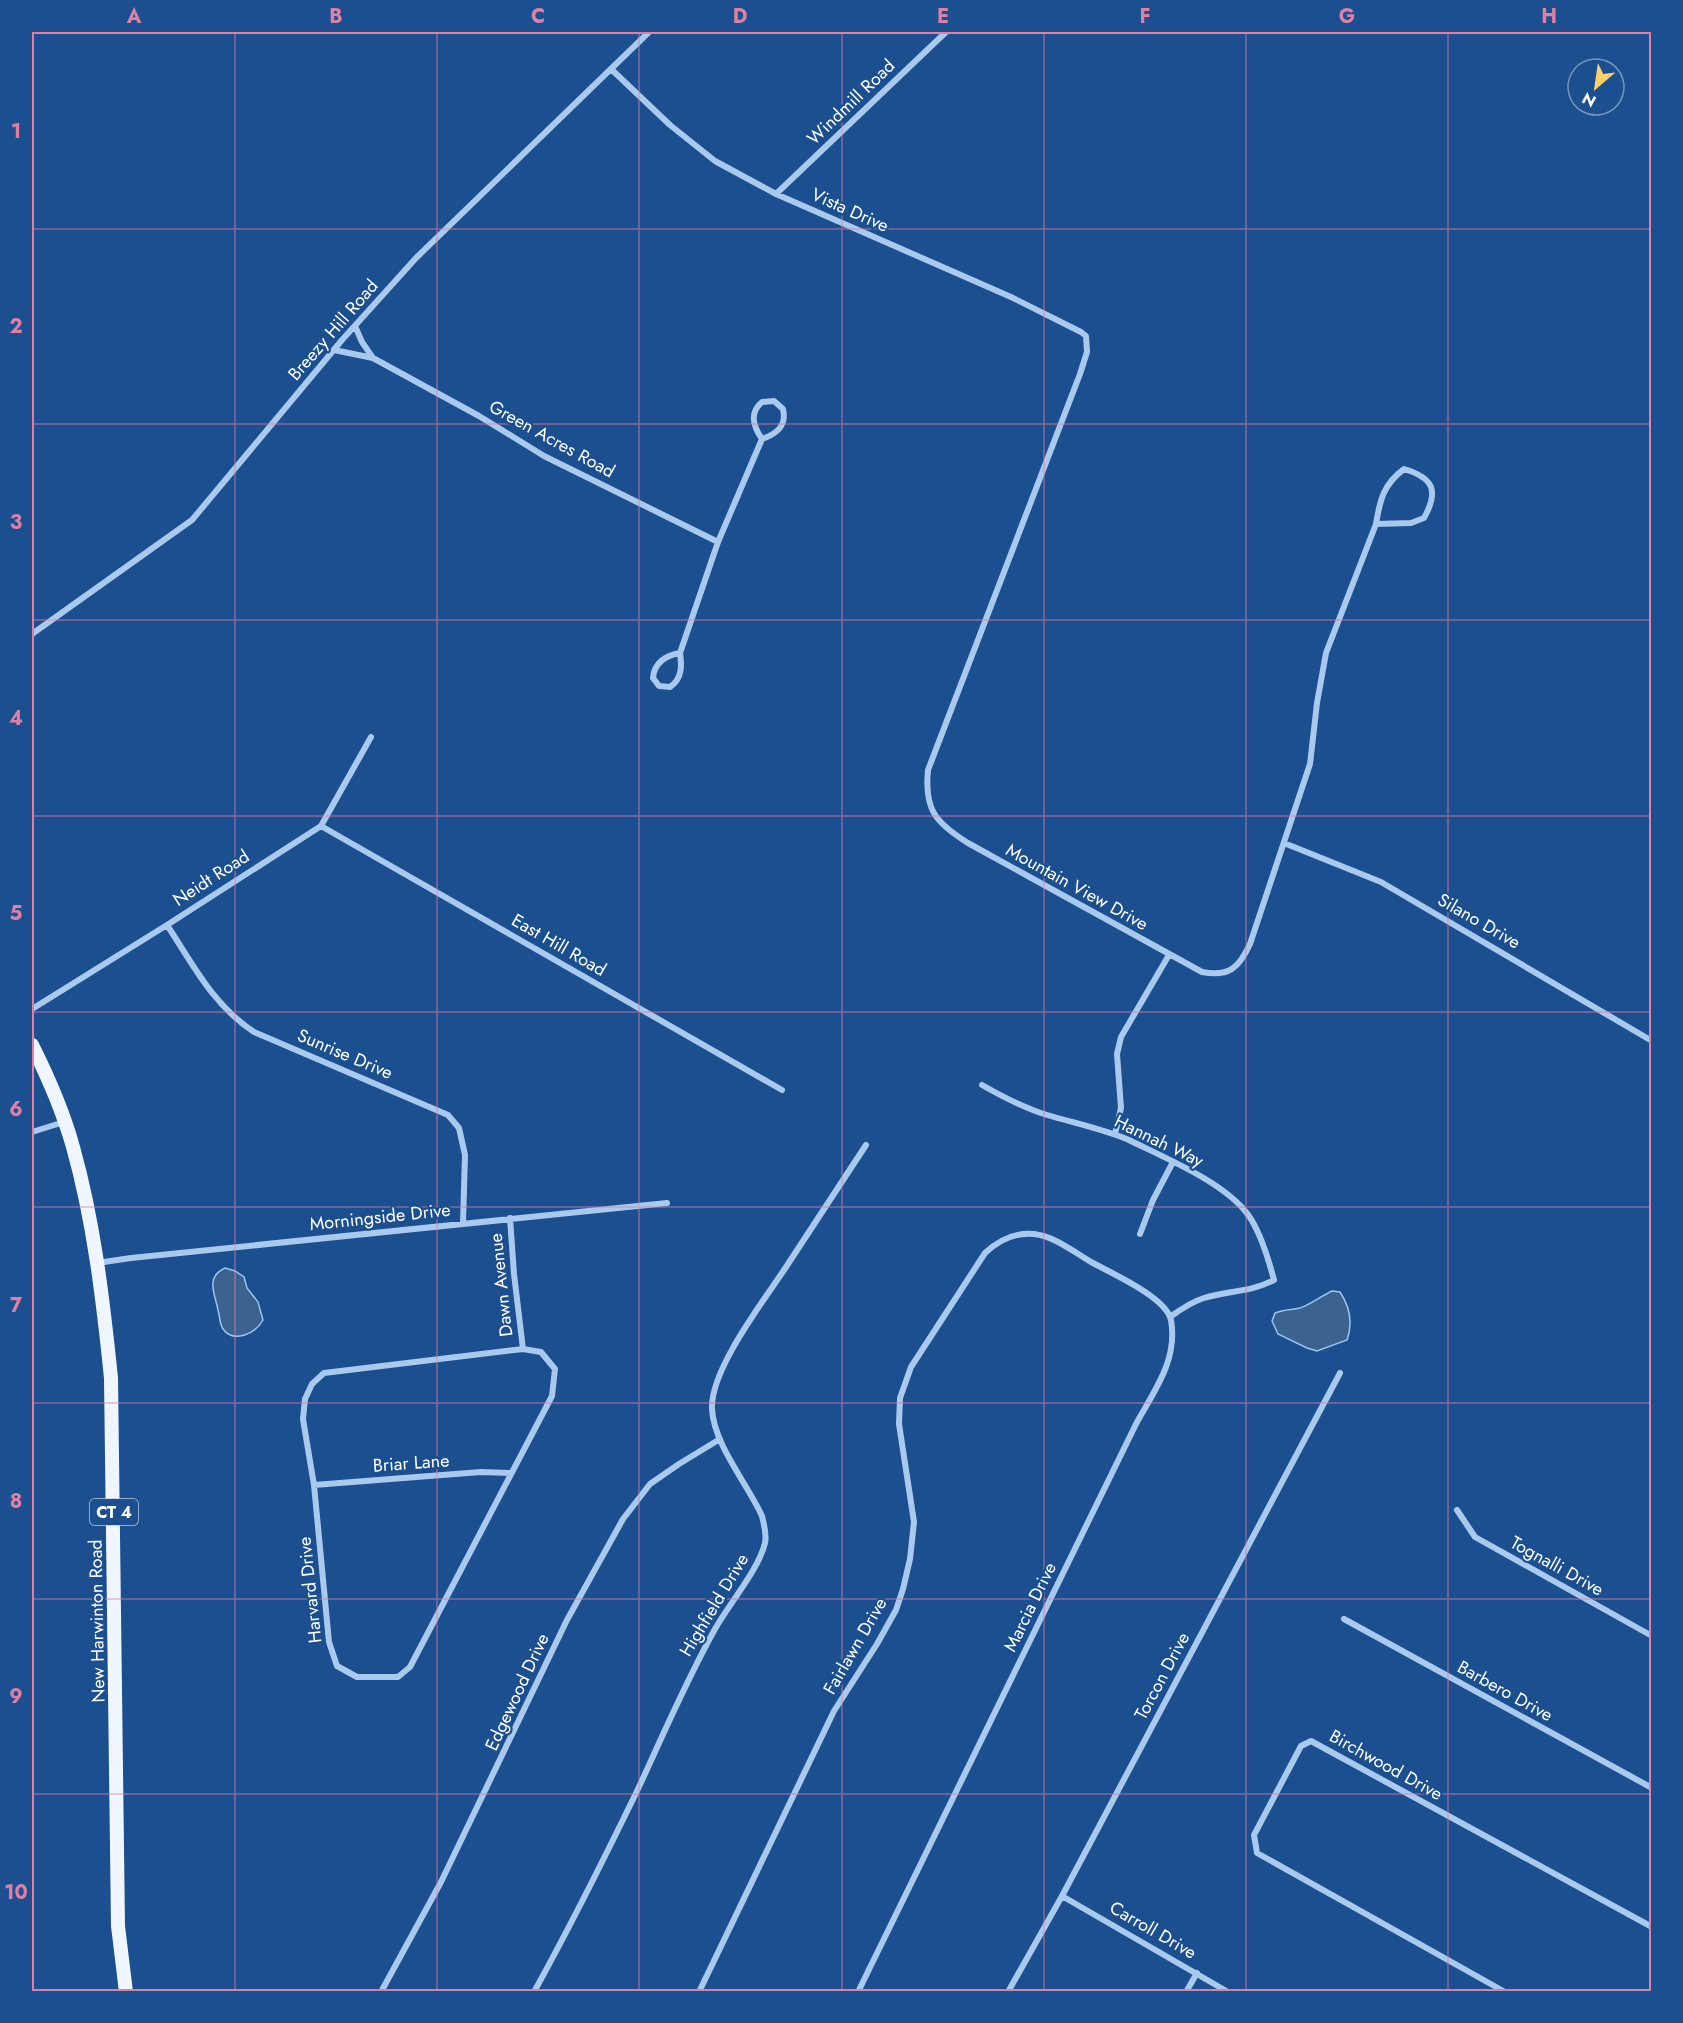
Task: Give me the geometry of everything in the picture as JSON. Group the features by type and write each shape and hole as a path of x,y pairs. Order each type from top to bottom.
{"main road":[{"name":"New Harwinton Road","path":"32,1045 65,1121 88,1208 102,1292 111,1389 118,1926 126,1992"}],"street":[{"name":"Breezy Hill Road","path":"32,634 192,520 334,350 416,258 649,32"},
{"name":"Windmill Road","path":"777,194 946,32"},
{"name":"Vista Drive","path":"611,69 670,125 715,161 777,194 1011,297 1082,332 1086,336 1087,352"},
{"path":"355,326 373,358"},
{"name":"Green Acres Road","path":"334,350 373,358 479,416 544,456 718,542"},
{"name":"Mountain View Drive","path":"1087,352 928,770 926,791 930,807 939,821 952,833 1202,972 1215,975 1226,973 1236,967 1245,956 1250,944 1310,764 1326,652 1376,524 1379,506 1390,479 1404,469 1422,474 1432,487 1432,504 1424,519 1411,523 1376,524"},
{"path":"680,653 667,656 656,667 653,678 659,686 669,688 677,681 681,668 680,653 718,542 762,439 776,433 783,424 783,409 774,401 762,402 754,413 754,425 762,439"},
{"name":"Neidt Road","path":"32,1010 321,826 371,737"},
{"name":"East Hill Road","path":"321,826 782,1090"},
{"name":"Silano Drive","path":"1284,843 1381,882 1652,1041"},
{"name":"Sunrise Drive","path":"167,925 218,1002 254,1032 448,1115 459,1128 465,1155 463,1223"},
{"path":"1115,1134 1121,1108 1117,1054 1121,1037 1169,955"},
{"name":"Hannah Way","path":"982,1085 1014,1103 1115,1134 1173,1162 1227,1195 1250,1217 1267,1256 1274,1280 1258,1288 1206,1298 1188,1305 1170,1317"},
{"path":"32,1132 65,1121"},
{"name":"Highfield Drive","path":"534,1992 637,1790 691,1673 727,1608 761,1555 765,1541 762,1516 720,1439 715,1424 712,1398 721,1371 750,1322 866,1145"},
{"path":"1140,1234 1153,1200 1173,1162"},
{"name":"Morningside Drive","path":"97,1263 666,1203"},
{"name":"Dawn Avenue","path":"510,1218 523,1349"},
{"name":"Fairlawn Drive","path":"699,1992 834,1711 896,1610 910,1559 914,1522 898,1424 900,1398 911,1367 979,1261 1000,1240 1024,1233 1037,1234 1132,1283 1155,1300 1170,1317"},
{"name":"Marcia Drive","path":"858,1992 1137,1422 1170,1362 1173,1337 1170,1317"},
{"name":"Harvard Drive","path":"523,1349 541,1352 555,1369 552,1396 510,1473 410,1667 398,1677 357,1677 337,1666 329,1642 314,1485 303,1419 305,1399 312,1384 324,1373 523,1349"},
{"name":"Torcon Drive","path":"1008,1992 1062,1896 1340,1373"},
{"name":"Edgewood Drive","path":"381,1992 441,1882 567,1620 623,1519 650,1484 720,1439"},
{"name":"Briar Lane","path":"314,1485 481,1472 510,1473"},
{"name":"Tognalli Drive","path":"1457,1510 1475,1537 1652,1636"},
{"name":"Barbero Drive","path":"1344,1619 1652,1788"},
{"name":"Birchwood Drive","path":"1505,1992 1257,1853 1254,1835 1301,1746 1311,1742 1652,1927"},
{"name":"Carroll Drive","path":"1062,1896 1228,1992"},
{"path":"1186,1992 1197,1973"}],"water":[{"path":"225,1268 244,1277 247,1288 258,1302 263,1320 260,1325 245,1335 233,1336 223,1329 221,1324 213,1281 215,1276"},
{"path":"1332,1291 1340,1292 1348,1309 1350,1327 1347,1340 1317,1351 1278,1334 1272,1321 1275,1313 1303,1307"}]}
